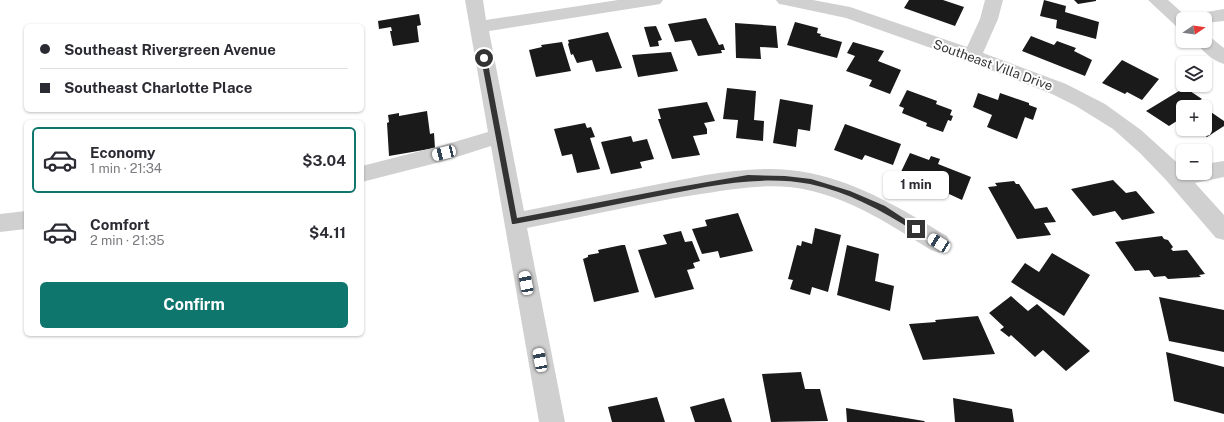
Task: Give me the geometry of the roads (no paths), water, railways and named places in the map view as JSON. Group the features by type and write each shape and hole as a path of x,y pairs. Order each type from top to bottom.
{"street":[{"path":"474,0 552,422"},
{"path":"478,27 654,0"},
{"name":"Southeast Villa Drive","path":"785,0 850,13 972,56 1059,89 1100,111 1120,124 1139,140 1176,178"},
{"path":"972,56 989,19 994,0"},
{"path":"1157,0 1176,14"},
{"path":"1212,17 1224,15"},
{"path":"1212,48 1224,58"},
{"path":"364,173 444,153 499,136"},
{"path":"1212,171 1224,169"},
{"path":"514,222 673,190 748,178 785,178 811,182 848,193 882,208 939,243"},
{"name":"Southeast Villa Drive","path":"1178,180 1224,231"},
{"path":"0,223 24,220"}]}
